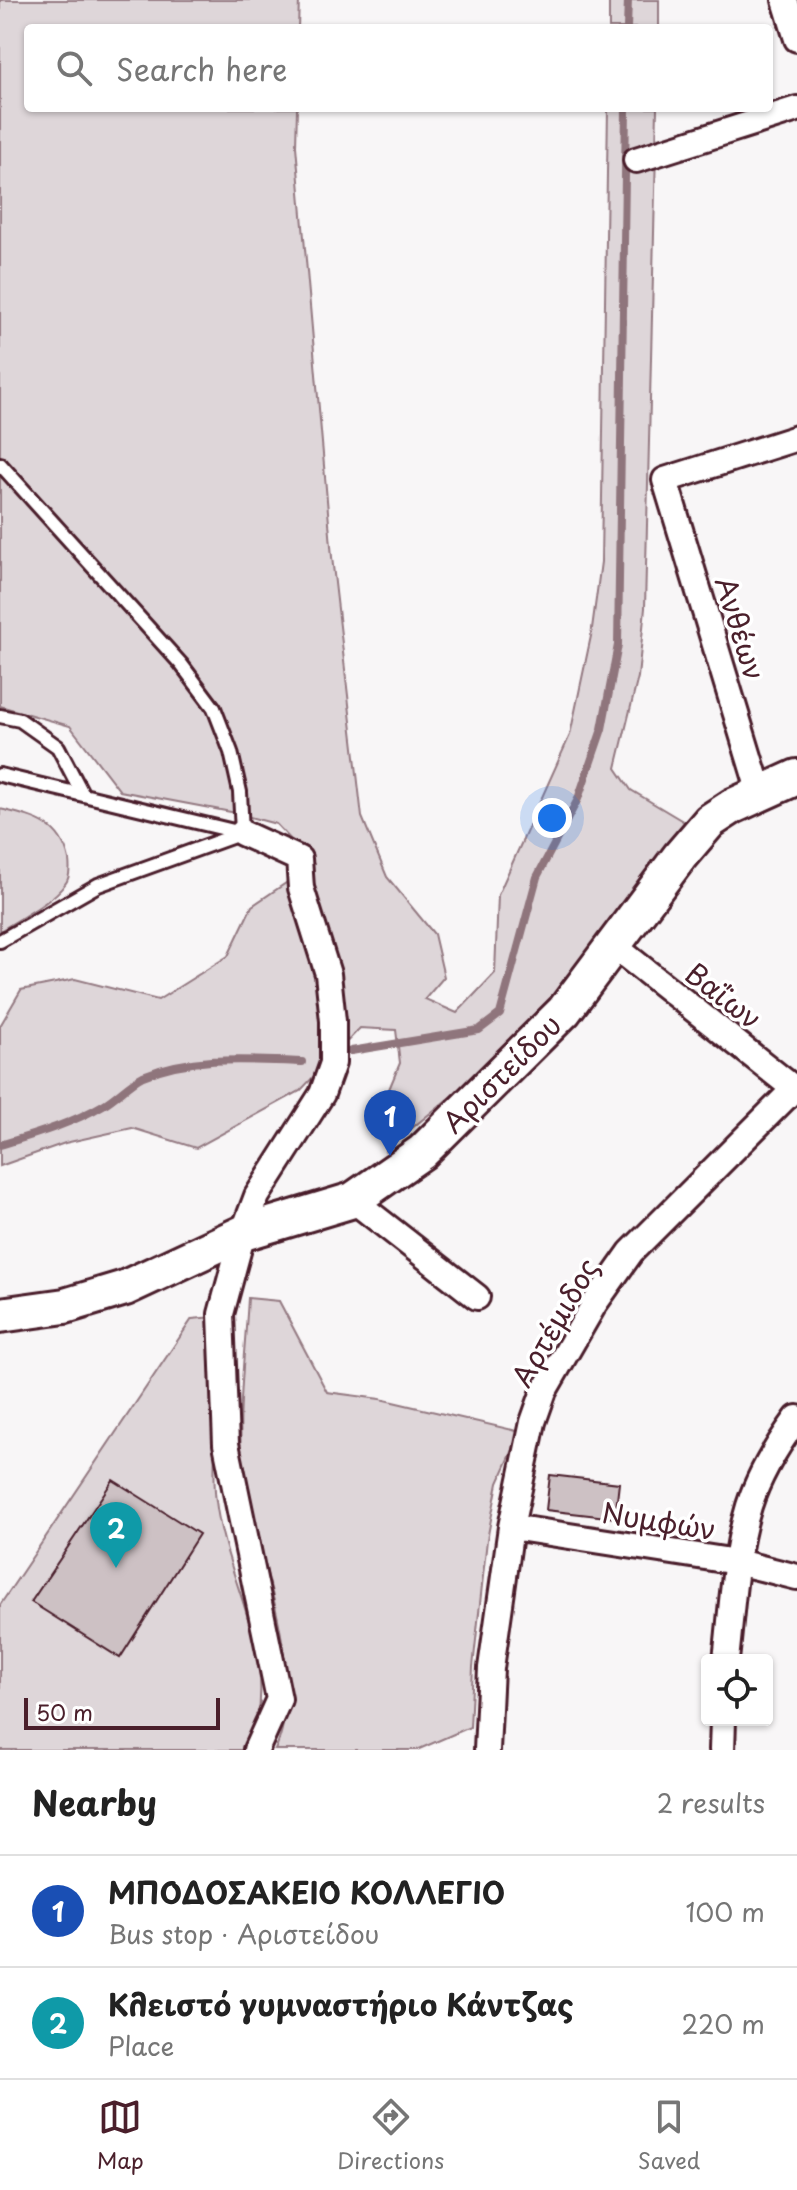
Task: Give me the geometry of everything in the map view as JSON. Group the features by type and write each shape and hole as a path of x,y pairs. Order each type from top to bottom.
{"street":[{"path":"785,0 797,39"},
{"path":"636,160 797,109"},
{"name":"Ανθέων","path":"760,793 665,480 797,438"},
{"name":"Αριστείδου","path":"0,1315 65,1306 125,1288 243,1233 353,1200 422,1152 564,1011 680,856 710,821 724,810 797,777"},
{"path":"242,833 299,859 301,888 328,974 333,1021 333,1063 322,1094 257,1196 243,1233 221,1314 226,1444 279,1699 256,1750"},
{"name":"Βαΐων","path":"614,946 796,1089"},
{"name":"Αρτέμιδος","path":"479,1747 511,1527 533,1422 544,1391 603,1290 631,1252 796,1089"},
{"path":"353,1200 477,1297"},
{"path":"727,1654 737,1562 750,1505 764,1471 797,1418"},
{"name":"Νυμφών","path":"511,1527 737,1562 797,1577"},
{"path":"722,1750 723,1726"}],"lane":[{"path":"0,464 181,664 214,708 231,752 240,792 242,833"},
{"path":"0,716 20,720 58,747 82,793"},
{"path":"0,775 242,833"},
{"path":"0,941 98,885 242,833"}],"shaded area":[{"path":"0,0 299,0 298,24 24,24 24,112 297,112 296,146 332,557 362,817 387,877 434,934 444,977 425,999 457,1013 495,973 498,895 570,735 591,636 601,562 608,112 657,112 645,608 638,677 616,768 631,790 686,823 685,836 556,1011 385,1150 387,1094 400,1063 396,1030 360,1028 300,1091 196,1148 132,1128 65,1143 0,1166 0,1026 21,990 75,979 158,1000 228,956 252,906 314,864 276,824 231,812 120,791 70,726 0,706"},
{"path":"609,0 659,0 659,24 609,24"},
{"path":"0,809 24,815 52,829 65,847 70,866 68,879 60,891 0,931"},
{"path":"248,1298 279,1301 327,1392 380,1399 521,1432 498,1483 487,1540 473,1667 470,1727 417,1750 275,1750 284,1720 284,1652 241,1460"},
{"path":"213,1317 216,1501 222,1532 250,1625 260,1687 258,1718 248,1750 0,1750 0,1605 192,1319"}],"building":[{"path":"550,1475 619,1483 615,1518 546,1510"},
{"path":"113,1480 199,1534 120,1658 31,1602"}],"waterway":[{"path":"627,24 628,0"},
{"path":"351,1051 479,1030 500,1014 537,877 578,799 602,729 618,645 626,112"},
{"path":"0,1145 78,1118 108,1102 143,1076 162,1069 221,1060 302,1062"}],"place":[{"name":"ΜΠΟΔΟΣΑΚΕΙΟ ΚΟΛΛΕΓΙΟ","path":"390,1156"},
{"name":"Κλειστό γυμναστήριο Κάντζας","path":"116,1568"}]}
